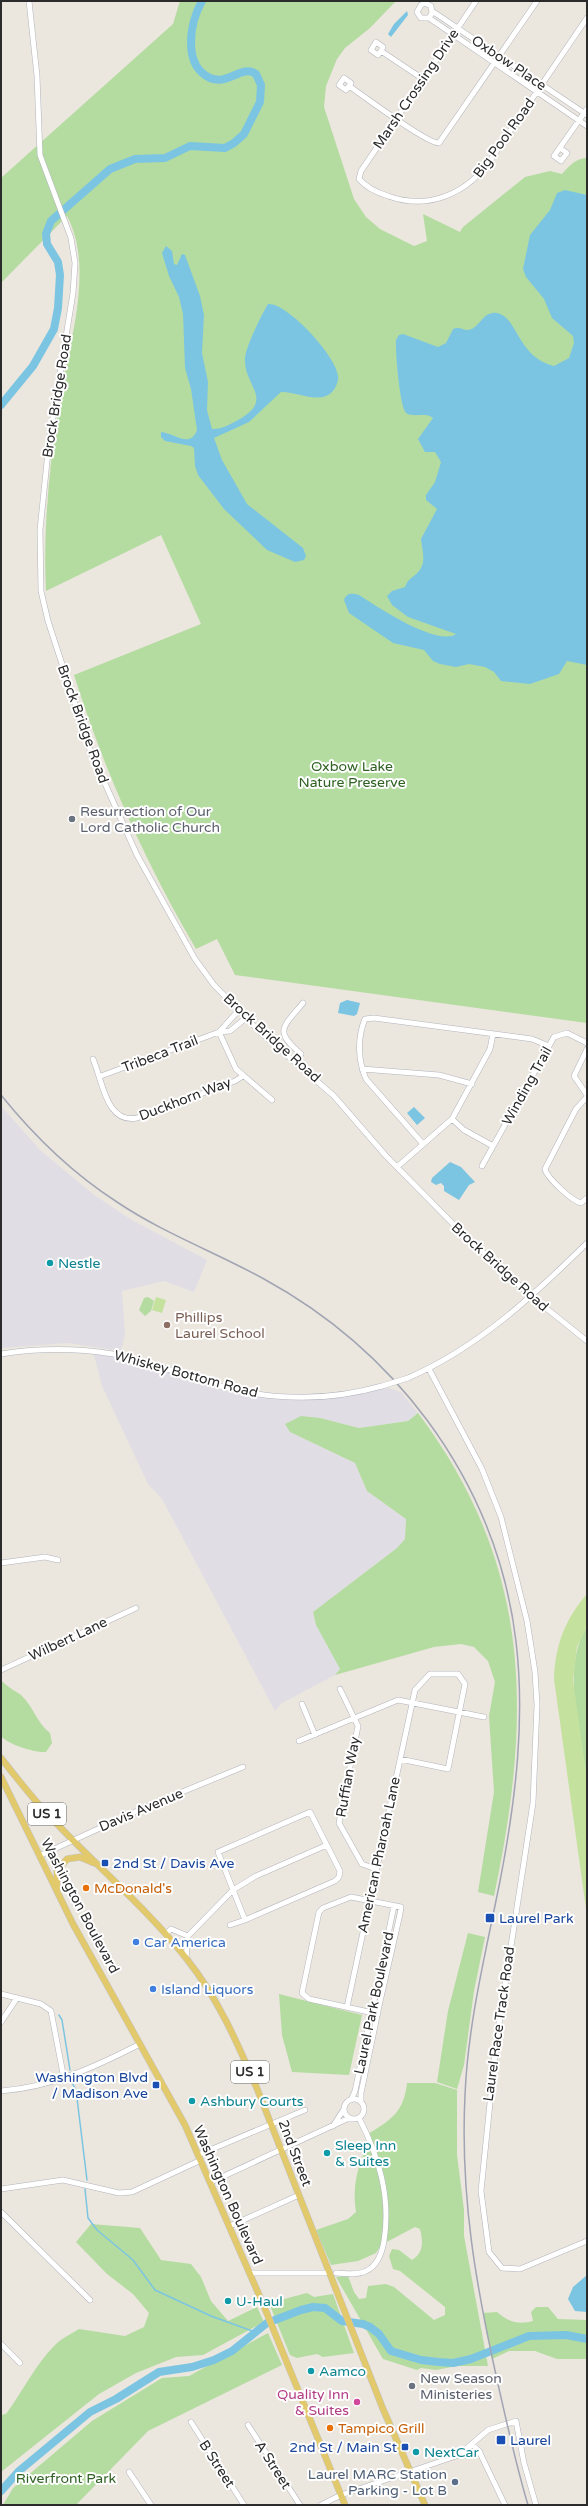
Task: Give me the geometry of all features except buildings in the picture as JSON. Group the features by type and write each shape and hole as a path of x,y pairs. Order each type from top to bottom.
{"main road":[{"name":"2nd Street","path":"1,1758 26,1790 166,1934 186,1958 230,2026 271,2124 363,2356 382,2409 425,2505"},
{"name":"Washington Boulevard","path":"1,1777 57,1891 163,2084 200,2157 280,2343 345,2505"},
{"path":"57,1891 57,1871 67,1859 80,1857 99,1865"}],"street":[{"name":"Brock Bridge Road","path":"29,1 37,76 40,155 66,225 73,249 75,275 52,421 40,530 40,574 44,605 82,730 129,838 195,959 214,985 276,1046 334,1096 397,1167 464,1235 531,1296 587,1342"},
{"name":"Marsh Crossing Drive","path":"359,179 361,170 476,1"},
{"path":"349,86 430,142 439,143 496,63 537,1"},
{"name":"Oxbow Place","path":"586,112 542,85 432,11 431,6 425,3 418,8 419,16 423,19 429,18 587,126"},
{"path":"429,18 432,11"},
{"name":"Big Pool Road","path":"359,179 379,192 406,201 428,202 461,190 470,184 488,165 587,18"},
{"path":"381,51 423,79"},
{"path":"560,148 586,112"},
{"path":"276,1046 284,1037 286,1023 303,1003"},
{"name":"Tribeca Trail","path":"219,1032 239,1010"},
{"name":"Tribeca Trail","path":"101,1076 219,1032 230,1031 246,1017"},
{"path":"423,1144 366,1079 359,1056 363,1024 369,1017 532,1039 549,1046"},
{"path":"219,1032 230,1058 243,1076 272,1100"},
{"name":"Winding Trail","path":"482,1166 554,1038 562,1033 571,1034 587,1043"},
{"path":"397,1167 452,1119 490,1049 493,1034"},
{"path":"284,1037 301,1054"},
{"path":"587,1049 574,1076 587,1096 576,1109 545,1169 547,1175 574,1201 581,1202 587,1198"},
{"name":"Duckhorn Way","path":"93,1059 101,1076 113,1112 118,1116 131,1119 235,1081 243,1076"},
{"path":"362,1069 439,1075 472,1084"},
{"path":"452,1119 464,1130 493,1146"},
{"name":"Whiskey Bottom Road","path":"1,1354 60,1348 114,1354 229,1389 268,1396 301,1398 336,1396 382,1386 408,1378 430,1369 474,1343 531,1296 587,1243"},
{"name":"Laurel Race Track Road","path":"430,1369 482,1469 501,1517 527,1620 535,1672 537,1705 533,1803 515,1907 487,2118 481,2191 487,2246 497,2264 502,2268 512,2270 520,2269 587,2241"},
{"path":"1,1563 45,1558 58,1560"},
{"name":"Wilbert Lane","path":"1,1670 136,1608"},
{"name":"American Pharoah Lane","path":"347,2007 415,1690 430,1674 458,1674 465,1684 459,1712"},
{"path":"340,1689 354,1718"},
{"path":"299,1741 393,1701 412,1702 484,1717"},
{"path":"302,1704 315,1735"},
{"path":"400,1759 448,1769 459,1712"},
{"name":"Ruffian Way","path":"354,1718 358,1726 339,1823 362,1864 376,1869"},
{"name":"Davis Avenue","path":"39,1856 148,1806 243,1767"},
{"path":"230,1925 245,1920 338,1879 340,1871 310,1812 218,1852 245,1920"},
{"path":"186,1958 188,1936 233,1890 256,1876 327,1845"},
{"path":"378,2014 308,1999 303,1995 302,1990 320,1910 348,1898 369,1900 394,1906"},
{"name":"Laurel Park Boulevard","path":"332,2127 355,2092 394,1906 401,1908 361,2092 361,2102 364,2111 359,2118"},
{"path":"166,1934 171,1929 188,1936"},
{"path":"1,1994 48,2008 53,2016 64,2079"},
{"path":"1,2022 17,1998"},
{"path":"1,2091 64,2079 100,2065 140,2044"},
{"path":"351,2100 361,2102"},
{"path":"344,2109 346,2115 351,2119"},
{"path":"1,2189 63,2180 119,2193 132,2192 200,2157 305,2110"},
{"path":"211,2182 347,2119 359,2118 368,2134 384,2184 386,2199 384,2238 381,2253 371,2268 358,2274 336,2273"},
{"path":"230,2226 299,2195"},
{"path":"1,2212 90,2300"},
{"path":"250,2273 325,2273"},
{"path":"1,2344 20,2363"},
{"path":"321,2505 341,2495 460,2454 488,2430 516,2421 524,2463 536,2505"},
{"name":"B Street","path":"191,2422 244,2505"},
{"name":"A Street","path":"248,2425 300,2505"},
{"path":"472,2444 480,2452 505,2505"},
{"path":"460,2454 466,2456 480,2452"},
{"path":"129,2472 150,2505"}],"shaded area":[{"path":"1,1106 41,1151 93,1194 130,1219 207,1260 194,1292 164,1281 122,1291 125,1334 121,1351 68,1343 1,1348"},
{"path":"93,1351 134,1359 238,1391 301,1398 382,1386 401,1392 418,1413 408,1421 359,1428 320,1418 290,1432 355,1463 367,1491 406,1519 405,1539 397,1548 313,1612 316,1625 340,1669 335,1675 282,1703 275,1711 162,1499 148,1484 102,1386"}],"green space":[{"name":"Oxbow Lake Nature Preserve","path":"180,1 396,1 370,28 345,48 337,59 326,86 324,107 354,199 366,217 380,229 414,246 427,241 423,214 460,232 463,227 525,177 550,171 562,174 570,165 579,159 587,158 587,1023 235,975 217,939 196,949 177,916 143,849 112,781 74,675 201,624 161,535 46,591 45,547 51,459 57,415 76,314 79,288 79,262 76,238 67,216 1,283 1,178 173,24"},
{"path":"148,1297 154,1301 151,1311 145,1316 139,1310 144,1298"},
{"path":"156,1297 166,1300 162,1313 152,1310"},
{"path":"418,1413 456,1470 484,1528 503,1586 513,1644 517,1704 514,1766 506,1830 494,1896 478,1892 494,1792 489,1716 495,1682 488,1661 474,1647 461,1644 434,1647 335,1675 340,1669 316,1625 313,1612 397,1548 405,1539 406,1519 367,1491 355,1463 290,1432 285,1424 301,1416 320,1418 359,1428 408,1421"},
{"path":"587,1594 587,1626 577,1647 573,1680 587,1780 587,1916 554,1679 556,1655 567,1623 579,1603"},
{"path":"587,1626 587,1780 577,1722 574,1681 575,1661 579,1643"},
{"path":"1,1680 25,1699 50,1733 52,1743 46,1752 35,1751 22,1747 9,1742 1,1736"},
{"path":"468,1933 485,1937 474,1991 464,2065 457,2089 437,2082 448,2011"},
{"path":"279,1994 362,2015 349,2075 292,2072 282,2035"},
{"path":"407,2083 435,2083 457,2090 457,2155 464,2210 464,2236 488,2366 457,2366 436,2370 421,2368 417,2370 383,2359 336,2277 348,2276 354,2292 359,2299 366,2298 368,2286 386,2284 394,2287 434,2320 445,2315 445,2307 400,2271 393,2269 389,2256 392,2249 399,2250 412,2260 416,2257 422,2246 420,2229 415,2227 381,2245 376,2253 358,2261 331,2265 316,2230 348,2219 356,2212 356,2178 367,2147 368,2134 395,2114 403,2101"},
{"path":"91,2224 140,2228 161,2260 191,2264 201,2277 211,2301 228,2321 257,2307 264,2322 203,2355 176,2357 136,2373 99,2394 1,2472 1,2415 6,2414 35,2370 55,2345 79,2329 125,2336 144,2327 149,2313 133,2294 107,2274 76,2242"},
{"path":"307,2293 314,2297 333,2294 354,2353 323,2357 317,2354 297,2358 290,2355 269,2303"},
{"path":"536,2307 548,2307 558,2319 587,2320 587,2359 557,2359 535,2351 509,2351 492,2359 483,2313 497,2312 514,2322 523,2323 533,2321 531,2312"},
{"name":"Riverfront Park","path":"268,2333 282,2365 148,2431 76,2505 3,2505 13,2488 92,2421 162,2378 189,2376"}],"water":[{"path":"407,11 408,15 391,37 388,34 394,24"},
{"path":"565,190 587,195 587,665 567,661 559,674 530,684 501,681 494,672 485,667 469,664 456,667 440,664 433,661 424,650 393,643 349,613 344,600 346,596 350,594 359,595 392,616 421,630 447,637 456,634 408,617 392,605 387,596 392,591 405,587 422,567 423,558 421,539 437,509 426,500 426,495 435,482 441,462 435,452 425,452 418,439 433,418 427,415 409,414 406,413 404,409 398,379 396,340 399,335 403,334 438,347 446,343 453,329 472,329 484,317 492,313 497,313 504,316 510,322 525,346 532,354 542,361 554,366 569,358 574,343 573,336 552,318 544,299 526,277 523,269 530,235 550,210 557,193"},
{"path":"166,246 172,251 174,264 177,265 182,254 185,255 200,296 204,315 202,353 208,382 207,410 212,429 222,428 235,422 249,412 255,405 255,392 248,377 245,358 251,338 268,304 276,306 287,312 310,332 329,356 335,367 338,376 337,382 333,391 327,396 314,397 281,392 249,422 214,438 222,460 247,504 303,548 306,556 304,560 295,562 267,550 224,509 198,475 195,466 194,448 191,446 165,441 161,437 161,432 186,439 194,436 197,430 191,389 185,368 183,314 179,297 169,276 162,253"},
{"path":"347,1000 360,1003 357,1014 354,1016 338,1013 340,1003"},
{"path":"414,1107 425,1118 417,1125 407,1113"},
{"path":"450,1162 461,1167 475,1182 469,1185 459,1200 444,1191 444,1186 441,1183 436,1185 431,1182 432,1178"},
{"path":"587,2275 587,2312 575,2311 568,2299 573,2287"}],"waterway":[{"path":"1,405 33,366 54,329 58,308 60,275 58,262 47,244 46,234 51,221 110,169 135,159 165,158 190,146 225,148 234,143 244,134 260,102 261,85 256,74 245,72 229,78 217,80 210,78 201,72 195,63 192,53 192,31 194,20 202,1"},
{"path":"59,2015 62,2020 70,2070"},
{"path":"71,2081 76,2090 87,2180"},
{"path":"85,2189 88,2218 97,2230 133,2260 155,2290 211,2316 255,2332"},
{"path":"1,2491 19,2471 90,2412 116,2399 159,2372 192,2367 214,2360 232,2351 267,2323 301,2310 313,2307 325,2308 342,2321 363,2324 370,2327 379,2334 391,2351 421,2360 439,2362 453,2363 471,2359 529,2336 566,2335 587,2339"}],"railway":[{"path":"1,1095 54,1153 100,1191 152,1223 246,1269 288,1293 332,1323 353,1340 392,1378 427,1420 462,1475 488,1529 506,1585 516,1642 520,1699 518,1758 511,1819 478,1987 470,2041 465,2095 465,2169 471,2241 483,2312 508,2429 528,2505"}],"place":[{"name":"Resurrection of Our Lord Catholic Church","path":"72,819"},
{"name":"Nestle","path":"50,1263"},
{"name":"Phillips Laurel School","path":"167,1325"},
{"name":"2nd St / Davis Ave","path":"105,1863"},
{"name":"McDonald's","path":"86,1888"},
{"name":"Laurel Park","path":"490,1918"},
{"name":"Car America","path":"136,1942"},
{"name":"Island Liquors","path":"153,1989"},
{"name":"Washington Blvd / Madison Ave","path":"156,2085"},
{"name":"Ashbury Courts","path":"192,2101"},
{"name":"Sleep Inn & Suites","path":"327,2153"},
{"name":"U-Haul","path":"228,2301"},
{"name":"Aamco","path":"311,2371"},
{"name":"New Season Ministeries","path":"412,2386"},
{"name":"Quality Inn & Suites","path":"357,2402"},
{"name":"Tampico Grill","path":"330,2428"},
{"name":"Laurel","path":"501,2440"},
{"name":"2nd St / Main St","path":"405,2447"},
{"name":"NextCar","path":"416,2452"},
{"name":"Laurel MARC Station Parking - Lot B","path":"455,2482"}]}
